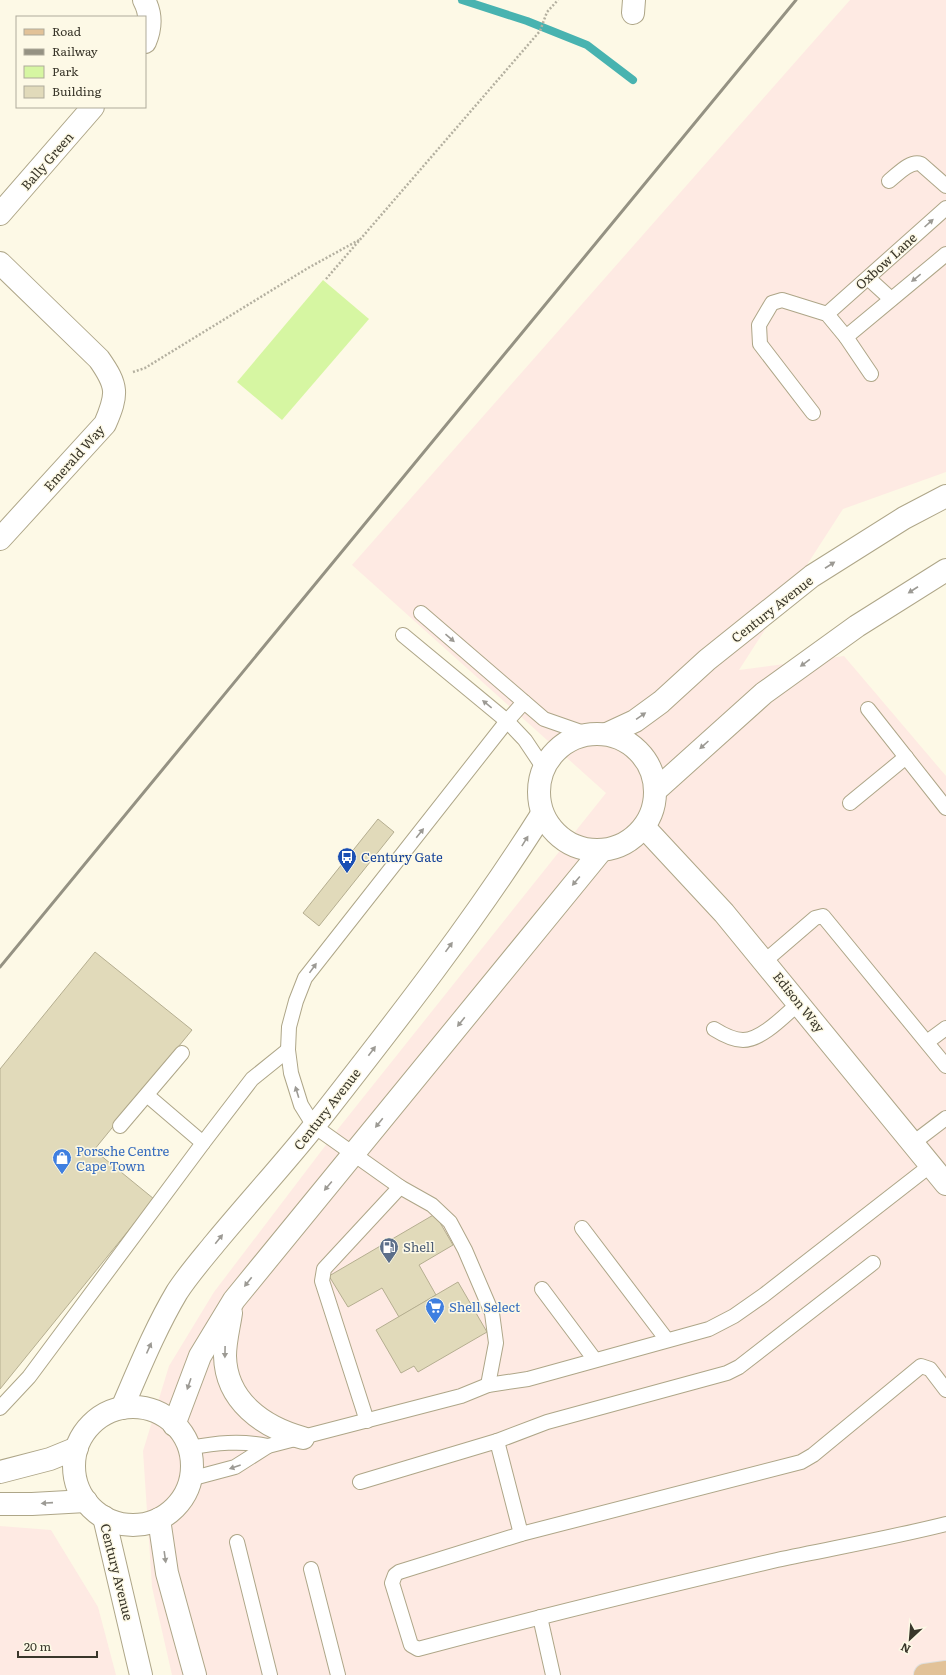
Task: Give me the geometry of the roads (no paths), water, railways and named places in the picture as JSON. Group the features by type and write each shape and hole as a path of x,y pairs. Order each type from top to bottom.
{"main road":[{"path":"925,1675 946,1672"}],"street":[{"path":"144,0 147,6 150,23 146,38"},
{"name":"Bally Green","path":"0,214 92,108"},
{"name":"Emerald Way","path":"0,263 99,359 109,373 115,388 113,406 105,424 0,540"},
{"name":"Century Avenue","path":"597,734 635,721 661,702 713,656 812,576 904,518 946,496"},
{"path":"656,790 764,693 856,626 946,570"},
{"path":"597,734 622,739 635,748 646,760 653,774 656,790 653,810 644,827 632,839 622,845 601,851 586,850 566,841 549,827 542,814 538,798 539,783 543,768 554,752 568,741 597,734"},
{"name":"Century Avenue","path":"122,1408 158,1326 177,1292 251,1199 314,1126 387,1032 512,862 542,814"},
{"name":"Edison Way","path":"644,827 724,913 765,961 946,1184"},
{"path":"174,1425 200,1356 234,1300 601,851"},
{"path":"234,1300 225,1350 226,1372 231,1385 247,1407 264,1422 283,1433 303,1438"},
{"path":"122,1408 150,1410 162,1415 183,1435 192,1463 190,1479 179,1503 169,1513 150,1523 133,1525 116,1522 104,1517 86,1502 81,1494 76,1479 74,1466 77,1448 82,1436 98,1419 109,1412 122,1408"},
{"path":"0,1472 50,1459 77,1448"},
{"path":"0,1504 86,1502"},
{"name":"Century Avenue","path":"104,1517 141,1675"},
{"path":"159,1519 167,1573 195,1675"}],"lane":[{"path":"889,181 911,164 916,162 921,164 946,186"},
{"name":"Oxbow Lane","path":"827,314 946,208"},
{"path":"846,337 946,254"},
{"path":"868,278 891,299"},
{"path":"813,413 760,344 759,325 772,302 782,300 827,314 846,337 871,374"},
{"path":"421,613 544,719 597,734"},
{"path":"403,635 507,721 525,740 543,768"},
{"path":"488,1385 496,1343 492,1312 465,1250 450,1222 432,1205 400,1187 352,1156 314,1126 301,1105 291,1073 288,1050 290,1027 296,1001 305,978 507,721 524,702"},
{"path":"868,709 946,808"},
{"path":"850,803 906,757"},
{"path":"765,961 815,918 823,916 946,1066"},
{"path":"714,1029 735,1039 750,1039 773,1025 799,1003"},
{"path":"927,1042 946,1028"},
{"path":"0,1408 30,1377 252,1079 288,1050"},
{"path":"120,1126 148,1096 182,1053"},
{"path":"148,1096 203,1143"},
{"path":"913,1143 946,1118"},
{"path":"190,1479 235,1467 268,1446 461,1396 488,1385 528,1379 709,1329 734,1316 764,1295 931,1165"},
{"path":"367,1421 322,1281 322,1276 324,1270 400,1187"},
{"path":"582,1228 667,1340"},
{"path":"360,1482 497,1441 547,1422 727,1373 739,1367 873,1263"},
{"path":"542,1289 595,1360"},
{"path":"946,1390 930,1369 921,1366 813,1455 801,1462 521,1534 399,1572 395,1575 392,1583 411,1644 418,1649 540,1617 779,1560 869,1542 946,1524"},
{"path":"497,1441 521,1534"},
{"path":"188,1448 229,1442 250,1442 268,1446"},
{"path":"237,1542 270,1675"},
{"path":"311,1569 338,1675"},
{"path":"540,1617 553,1675"}],"waterway":[{"path":"462,0 527,21 587,45 633,80"}],"railway":[{"path":"0,967 796,0"}],"place":[{"name":"Century Gate","path":"347,874"},
{"name":"Porsche Centre Cape Town","path":"62,1175"},
{"name":"Shell","path":"389,1264"},
{"name":"Shell Select","path":"435,1324"}]}
